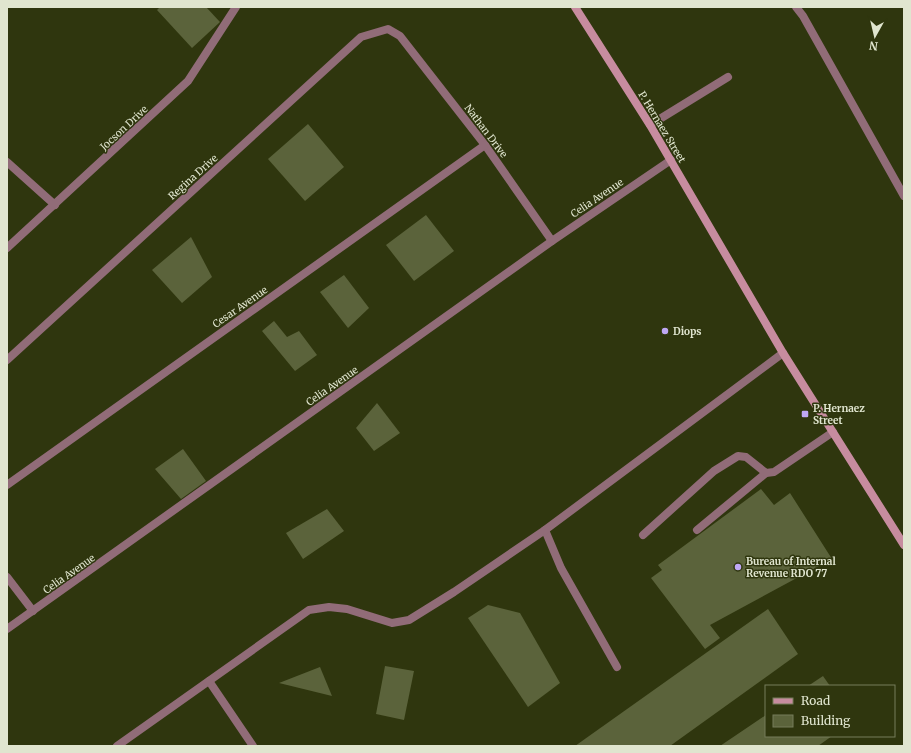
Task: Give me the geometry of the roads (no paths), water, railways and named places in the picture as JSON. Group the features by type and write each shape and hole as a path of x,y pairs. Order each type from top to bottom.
{"main road":[{"name":"P. Hernaez Street","path":"575,7 650,125 783,353 904,545"}],"street":[{"name":"Jocson Drive","path":"7,248 56,205 188,81 236,7"},
{"path":"796,7 803,16 904,196"},
{"name":"Regina Drive","path":"7,360 361,37 388,29 400,36"},
{"name":"Nathan Drive","path":"400,36 485,145 552,241"},
{"path":"650,125 728,77"},
{"name":"Cesar Avenue","path":"7,485 485,145"},
{"name":"Celia Avenue","path":"7,629 552,241 671,160"},
{"path":"7,162 56,205"},
{"path":"117,746 310,610 329,607 347,609 392,623 409,620 454,592 545,530 783,353"},
{"path":"697,530 766,473 781,468 833,432"},
{"path":"643,535 714,471 738,456 746,457 766,473"},
{"path":"545,530 561,568 617,667"},
{"path":"7,577 33,611"},
{"path":"209,681 253,746"}],"place":[{"name":"Diops","path":"665,331"},
{"name":"P. Hernaez Street","path":"805,414"},
{"name":"Bureau of Internal Revenue RDO 77","path":"738,567"}]}
